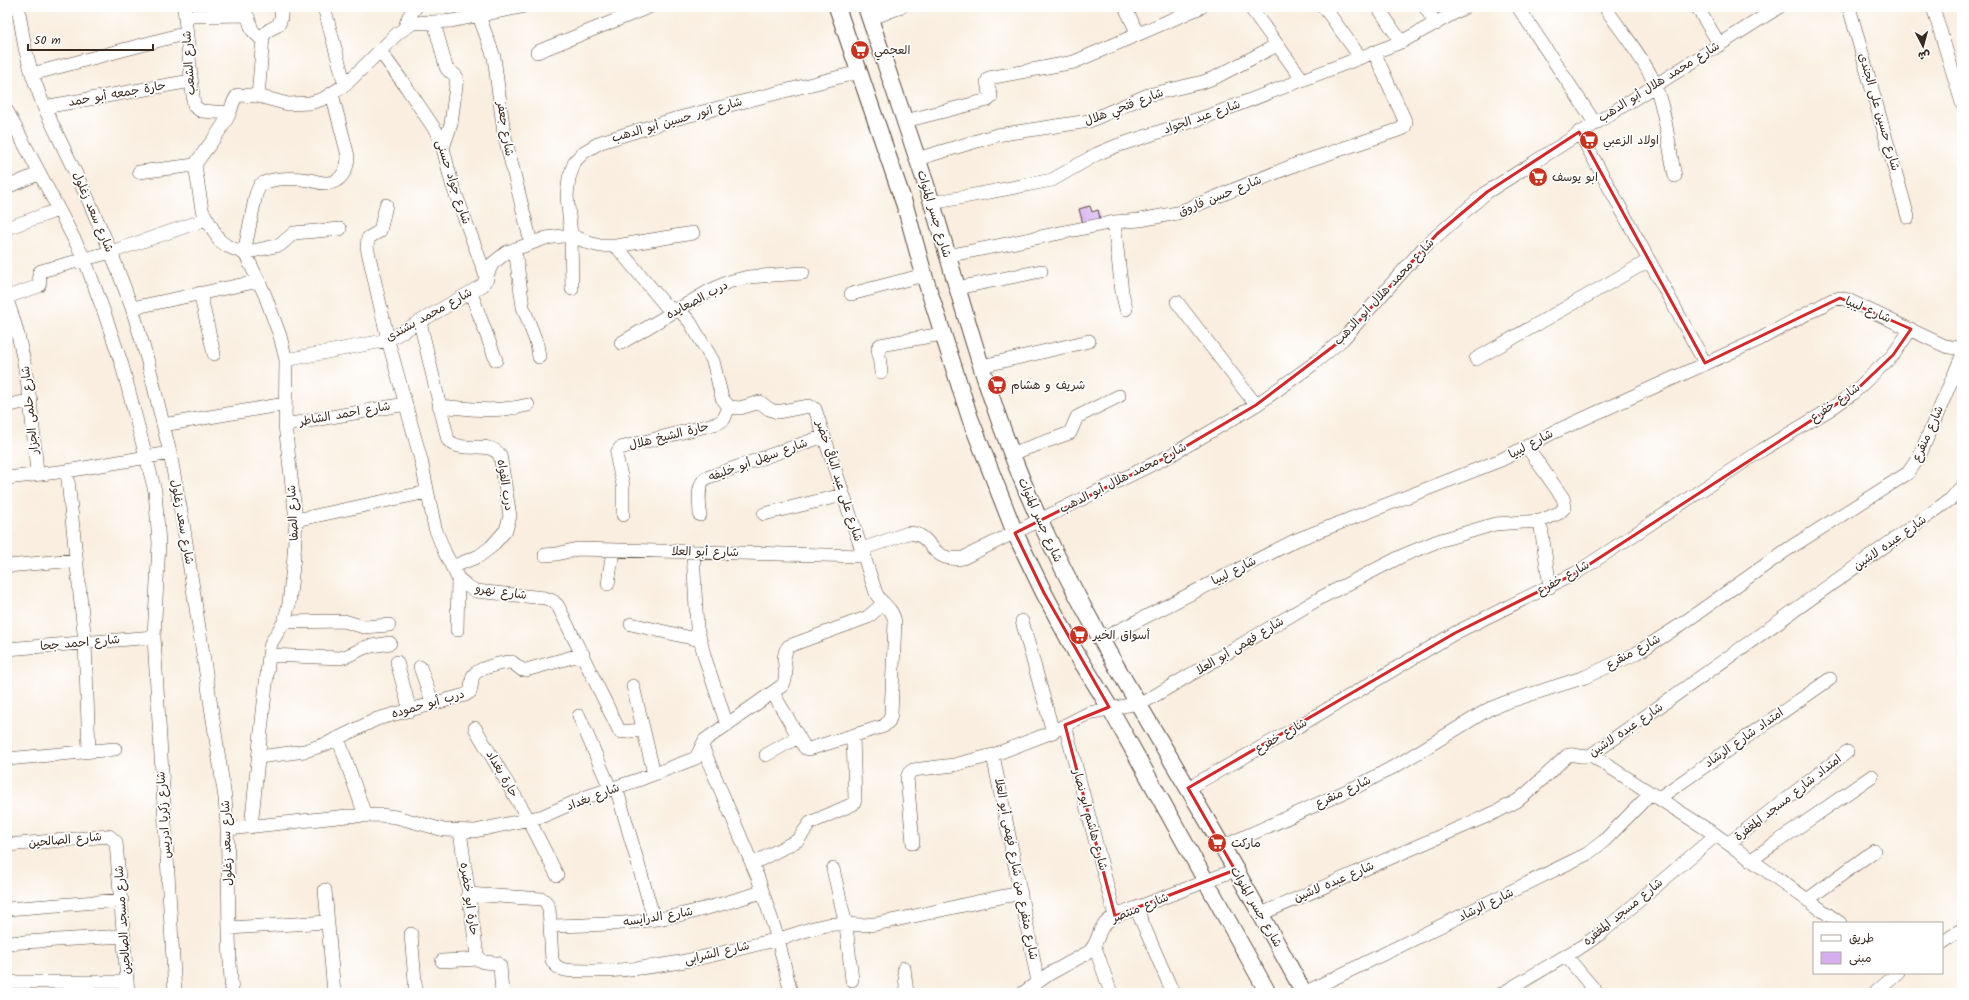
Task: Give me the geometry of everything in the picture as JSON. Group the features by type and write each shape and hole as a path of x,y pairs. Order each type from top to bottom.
{"street":[{"name":"شارع سعد زغلول","path":"18,7 25,48 32,74 44,107 88,197 132,308 148,362 170,453 183,522 221,762 228,829 229,928 232,993"},
{"path":"258,96 263,41 268,31 276,28 280,24 282,20 281,7"},
{"path":"324,7 345,85"},
{"path":"405,27 416,7"},
{"path":"340,229 294,233 280,245 244,253 223,243 207,219 200,200 195,165 206,147 223,126 234,101 238,96 258,96 288,104 310,103 332,94 345,85 405,27 417,22 451,21 521,7"},
{"path":"537,52 649,7"},
{"path":"837,7 906,209 942,334 981,451 1015,533 1054,612 1110,708 1205,882 1268,993"},
{"path":"868,13 901,7"},
{"path":"1125,7 1138,34"},
{"path":"905,121 990,100 991,97 988,81 991,78 1074,62 1201,7"},
{"path":"1250,7 1302,79"},
{"path":"1324,7 1360,57"},
{"path":"1378,7 1401,42"},
{"path":"1425,7 1436,24"},
{"name":"شارع عبد الجواد","path":"932,203 1052,180 1097,154 1116,146 1211,115 1401,42 1465,7"},
{"path":"1518,7 1595,122"},
{"path":"1604,7 1648,72 1655,85 1661,106 1674,176"},
{"path":"1696,7 1720,45"},
{"name":"شارع محمد هلال أبو الدهب","path":"1015,533 1171,455 1256,405 1343,339 1413,258 1437,234 1487,192 1595,122 1779,7"},
{"name":"شارع حسين على الجندى","path":"1849,7 1908,216"},
{"path":"1933,7 1962,103"},
{"path":"185,12 245,15 248,17 252,30 263,41"},
{"name":"شارع الشعب","path":"185,12 192,102 196,108 201,111 229,113"},
{"name":"شارع جسر المنوات","path":"868,13 932,203 957,288 1011,454 1040,521 1069,582 1100,640 1261,914 1304,993"},
{"name":"شارع جعفر","path":"479,16 494,57 504,133 531,243"},
{"path":"434,22 446,67 448,71 455,74 457,78 451,124 443,148"},
{"path":"32,74 187,33"},
{"name":"شارع فتحي هلال","path":"917,159 1003,134 1033,128 1070,126 1089,121 1148,95 1203,82 1216,77 1277,45"},
{"name":"شارع جواد حسنى","path":"380,51 436,131 443,148 452,184 487,279"},
{"name":"شارع حسن فاروق","path":"947,256 1114,222 1140,220 1177,213 1297,164 1404,128 1406,123 1374,52"},
{"name":"شارع انور حسين أبو الدهب","path":"572,289 571,235 567,196 569,178 575,161 589,148 601,142 674,118 859,72"},
{"name":"حارة جمعه أبو حمد","path":"44,107 191,81"},
{"path":"244,253 256,194 260,185 274,180 310,180 327,183 336,181 344,174 348,165 348,156 332,94"},
{"name":"شارع سعد زغلول","path":"7,111 38,174 84,258 112,334 148,457 155,491 159,528 154,637"},
{"path":"1580,132 1648,261 1705,363"},
{"path":"139,172 195,165"},
{"path":"7,187 38,174"},
{"name":"شارع نهرو","path":"386,205 380,231 370,236 366,241 388,340 421,460 439,540 455,572 466,586 476,591 545,598 553,601 564,615 620,732 642,730"},
{"path":"7,228 58,210"},
{"path":"7,297 39,286 39,273 41,271 110,252 207,219"},
{"path":"1114,222 1122,292 1126,309"},
{"name":"شارع محمد بشندى","path":"286,360 388,340 483,285 487,279 492,264 507,252 531,243 558,235 571,235 595,245 616,246 693,233"},
{"path":"616,246 666,306 687,317 713,361 722,398 729,407"},
{"path":"515,249 522,308 537,344 539,357"},
{"name":"شارع الصفا","path":"244,253 259,281 280,336 286,360 285,425 296,520 290,604 284,622 271,643 269,655 252,827"},
{"path":"1476,359 1648,261"},
{"path":"957,288 1041,270"},
{"name":"درب الصعايده","path":"621,343 709,291 728,282 748,276 803,273"},
{"path":"851,294 924,275"},
{"path":"132,308 259,281"},
{"path":"200,293 214,354"},
{"path":"471,293 496,360"},
{"name":"شارع ليبيا","path":"1100,640 1296,540 1475,472 1552,433 1760,339 1832,300 1840,298 1848,300 1945,346 1962,349"},
{"name":"شارع حلمى الجزار","path":"7,300 17,326 31,400 37,474"},
{"path":"1177,302 1256,405"},
{"name":"درب الفواه","path":"420,322 446,435 452,444 458,447 493,449 500,455 510,516 506,530 491,547 455,572"},
{"name":"شارع خفرع","path":"1188,788 1294,729 1455,633 1582,570 1762,450 1829,410 1852,394 1893,355 1911,329"},
{"path":"881,372 878,348 880,345 942,334"},
{"path":"982,366 1089,341"},
{"name":"شارع منقرع","path":"1222,847 1358,786 1399,764 1489,709 1585,677 1637,653 1679,626 1788,549 1908,473 1919,457 1962,356"},
{"path":"1011,454 1070,433 1077,417 1119,396"},
{"path":"7,406 31,400"},
{"name":"شارع على عبد الباقى خضر","path":"729,407 740,408 760,402 769,409 777,412 812,406 815,409 876,593 884,603 890,607 895,622 891,718 884,726 809,749 803,746 798,737"},
{"path":"163,425 285,404"},
{"name":"شارع احمد الشاطر","path":"285,425 406,404"},
{"path":"439,406 494,411 507,410 528,405"},
{"name":"حارة الشيخ هلال","path":"623,515 623,485 617,459 617,453 620,448 718,423 724,419 729,407"},
{"name":"شارع سهل أبو خليفه","path":"700,515 700,487 701,482 706,478 824,436"},
{"name":"شارع فهمى أبو العلا","path":"913,843 907,778 909,773 913,770 954,765 993,755 1023,745 1053,732 1088,713 1138,704 1150,700 1322,597 1404,555 1438,541 1496,524 1540,521 1559,513 1563,510 1565,504 1564,498 1527,447"},
{"path":"7,478 67,471 170,453"},
{"path":"67,471 85,642 89,751"},
{"name":"شارع عبده لاشين","path":"1261,914 1507,807 1527,793 1568,755 1572,754 1584,758 1591,755 1956,499 1962,486"},
{"path":"296,520 427,492"},
{"path":"764,514 843,495"},
{"path":"1540,521 1550,587"},
{"path":"863,552 908,533 913,533 922,537 944,558 952,560 963,558 1015,533"},
{"name":"شارع أبو العلا","path":"545,555 557,554 573,549 693,552 863,552"},
{"path":"608,584 613,550"},
{"path":"693,552 695,615 700,640 727,725"},
{"path":"7,566 76,560"},
{"path":"455,572 457,630"},
{"name":"شارع بغداد","path":"228,829 365,815 396,817 444,830 475,831 543,816 589,796 696,758 705,740 781,687 786,680 784,651 789,646 868,617 884,603"},
{"path":"284,622 344,621 364,627 389,625"},
{"path":"1022,621 1053,732"},
{"path":"631,624 700,640"},
{"name":"شارع احمد جحا","path":"7,649 154,637"},
{"name":"شارع زكريا ادريس","path":"154,637 175,993"},
{"path":"269,655 340,658 366,647 390,642"},
{"name":"درب أبو حموده","path":"259,757 305,751 338,738 377,719 465,696 470,692 476,672 488,667 512,662 522,670 526,670 582,654"},
{"path":"397,662 410,711"},
{"path":"420,667 434,704"},
{"name":"امتداد شارع الرشاد","path":"1655,795 1830,679"},
{"path":"633,686 642,730 654,774"},
{"path":"766,755 798,737 773,693"},
{"path":"579,716 613,788 654,919"},
{"name":"شارع هاشم ابو نصار","path":"1065,725 1115,916"},
{"name":"حارة بغداد","path":"475,728 529,820 557,875"},
{"path":"752,864 798,840 810,824 853,804 855,800 853,736"},
{"path":"338,738 365,815"},
{"path":"702,746 752,864 778,939 791,993"},
{"path":"7,759 115,749"},
{"name":"امتداد شارع مسجد المغفرة","path":"1729,843 1847,752"},
{"name":"شارع متفرع من شارع فهمى أبو العلا","path":"993,755 1038,982"},
{"path":"1591,755 1729,843 1839,922"},
{"path":"1751,860 1872,776"},
{"name":"شارع الرشاد","path":"1304,993 1587,854 1604,841 1655,795"},
{"name":"حارة ابو خضره","path":"460,831 468,894 482,961"},
{"name":"شارع مسجد المغفره","path":"1502,993 1589,941 1617,920 1716,835"},
{"name":"شارع الصالحين","path":"7,845 108,836 116,842 118,846"},
{"name":"شارع مسجد الصالحين","path":"118,846 128,987"},
{"path":"1808,900 1874,851"},
{"path":"833,869 846,925 852,980"},
{"name":"شارع منتصر","path":"1095,947 1102,925 1115,916 1235,870"},
{"path":"325,890 334,993"},
{"name":"شارع الدرايسه","path":"551,926 594,925 654,919 721,905 762,892"},
{"name":"شارع الشرابى","path":"468,894 542,899 549,908 552,960 556,967 562,970 606,971 646,968 778,939 827,925 876,924 962,904 1021,893"},
{"path":"7,909 122,900"},
{"path":"1136,908 1173,993"},
{"path":"229,928 328,922"},
{"path":"1943,942 1962,929"},
{"path":"411,934 416,993"},
{"path":"7,942 124,936"},
{"path":"1023,993 1064,965 1082,957 1095,947 1111,993"},
{"path":"1566,956 1596,993"},
{"path":"442,961 482,961 497,963 502,970 502,993"},
{"path":"904,968 908,993"},
{"path":"1875,993 1897,974"},
{"path":"7,982 128,987"}],"highlighted area":[{"path":"1579,132 1705,363 1840,298 1911,329 1893,355 1852,394 1576,573 1455,633 1188,788 1235,870 1115,916 1065,725 1109,707 1044,593 1015,533 1171,455 1256,405 1343,339 1437,234 1487,192"}],"building":[{"path":"1090,206 1092,212 1098,210 1101,222 1084,227 1079,209"}],"place":[{"name":"العجمي","path":"860,50"},
{"name":"اولاد الزعبي","path":"1589,140"},
{"name":"ابو يوسف","path":"1538,177"},
{"name":"شريف و هشام","path":"997,385"},
{"name":"أسواق الخير","path":"1079,635"},
{"name":"ماركت","path":"1217,843"}]}
